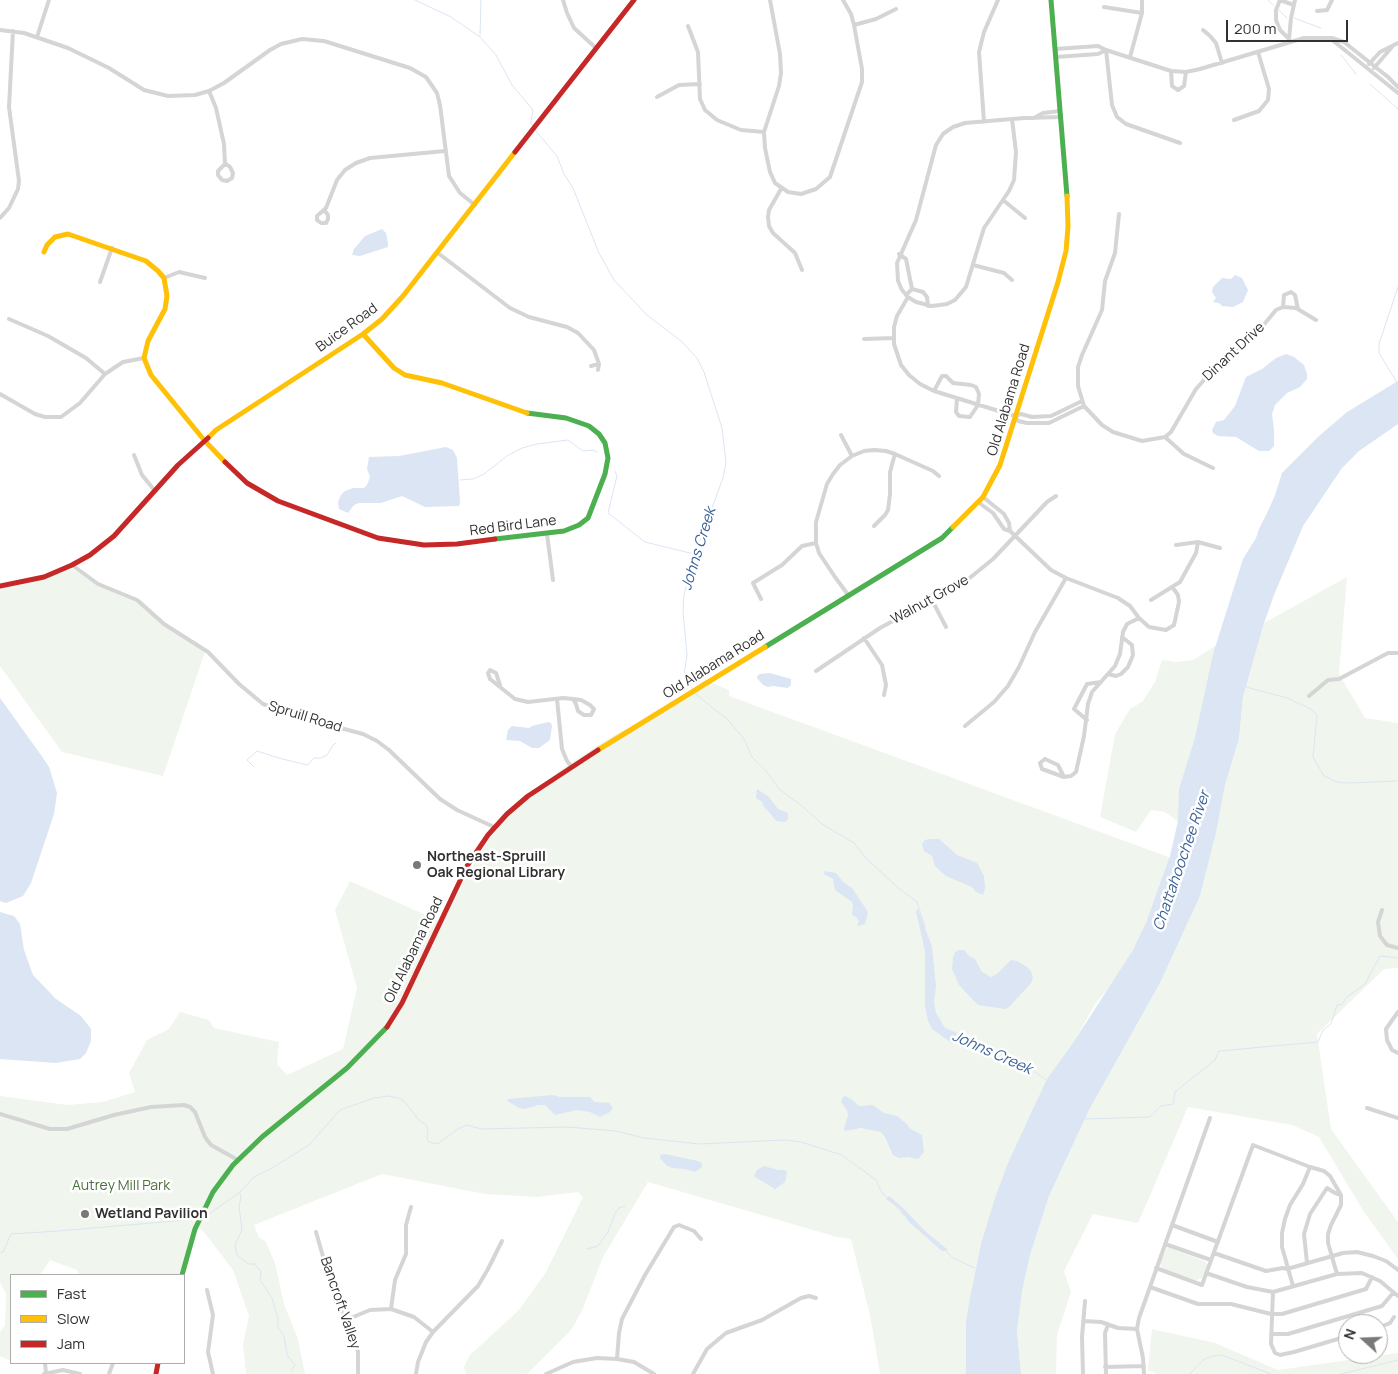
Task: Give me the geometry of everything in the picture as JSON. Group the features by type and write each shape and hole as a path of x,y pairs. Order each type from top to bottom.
{"street":[{"path":"37,37 49,0"},
{"path":"563,0 574,28 596,48"},
{"name":"Buice Road","path":"0,586 44,577 90,555 114,536 178,465 204,440 228,421 363,334 382,319 438,253 634,0"},
{"path":"770,0 780,54 781,73 779,86 764,132 765,148 770,172 775,183 781,189 794,194 808,192 824,184 833,171 862,82 862,69 854,25 843,0"},
{"path":"984,122 979,52 984,32 998,0"},
{"name":"Old Alabama Road","path":"182,1274 195,1229 226,1174 262,1138 347,1068 378,1038 402,1003 467,866 494,828 528,796 572,766 942,538 983,497 1000,465 1066,251 1068,227 1067,198 1051,0"},
{"path":"1130,57 1142,13 1142,0"},
{"path":"1289,40 1280,30 1276,20 1276,10 1280,0 1294,5"},
{"path":"1289,40 1291,18 1296,0"},
{"path":"1317,11 1327,10 1332,0"},
{"path":"1104,7 1142,13"},
{"path":"854,25 876,19 896,9"},
{"path":"688,26 698,52 702,103 711,116 741,130 764,132"},
{"path":"0,30 37,37 88,56 136,86 154,93 181,97 209,91 224,83 281,44 302,40 324,42 410,68 426,77 434,87 439,99 447,170 452,183 460,193 475,205"},
{"path":"1203,30 1216,43 1222,63"},
{"path":"0,218 9,208 18,189 19,180 9,107 13,31"},
{"path":"1055,49 1098,46 1170,71 1186,72 1258,52 1289,40 1316,37 1329,38 1344,42 1398,88"},
{"path":"1329,38 1398,93"},
{"path":"1366,68 1380,52 1396,44"},
{"path":"1371,72 1396,44"},
{"path":"1056,57 1098,54 1106,50"},
{"path":"1106,50 1112,105 1117,117 1126,124 1180,143"},
{"path":"1234,120 1259,110 1268,100 1269,89 1258,52"},
{"path":"1170,71 1172,86 1178,90 1184,86 1186,72"},
{"path":"657,97 679,85 700,84"},
{"path":"209,91 221,126 225,163 218,172 218,175 222,180 227,181 232,178 233,173 225,163"},
{"path":"1012,119 1016,152 1016,173 1012,185 984,228 966,287 955,300 941,306 928,306 916,302 907,296 898,282 896,272 899,254 916,220 938,142 943,134 953,127 965,124 1012,119 1034,118 1043,113 1060,114"},
{"path":"324,210 337,180 345,170 356,163 370,158 445,151"},
{"path":"781,189 769,210 769,226 773,234 795,253 802,270"},
{"path":"1003,200 1025,218"},
{"path":"1119,214 1115,253 1105,280 1102,310 1078,367 1078,386 1082,401 1084,406 1102,425 1113,432 1142,441 1165,437 1184,454 1213,468"},
{"path":"0,394 35,414 45,417 61,416 80,403 105,374 123,362 144,358 148,341 164,309 167,296 164,278 155,267 146,261 80,236 68,234 52,239 44,252"},
{"path":"100,282 112,248"},
{"path":"438,253 510,308 530,317 567,327 578,333 594,350 599,364 598,370"},
{"path":"899,254 906,259 912,289 897,316 894,338 896,351 904,370 920,384 934,391 1015,416 1021,414 1032,417 1051,416 1082,401"},
{"path":"973,265 1004,273 1012,280"},
{"path":"164,278 179,272 205,278"},
{"path":"912,289 923,292 928,298 928,306"},
{"name":"Dinant Drive","path":"1165,437 1171,432 1196,389 1222,360 1252,339 1276,310 1283,307 1286,292 1295,295 1298,309"},
{"path":"1283,307 1298,309 1316,320"},
{"path":"9,319 48,336 86,358 105,374"},
{"name":"Red Bird Lane","path":"144,358 151,375 204,440 232,470 266,495 293,508 378,538 409,544 439,546 547,534 573,528 584,522 590,515 605,474 608,458 605,443 599,434 589,426 566,418 522,412 442,383 405,375 394,368 363,334"},
{"path":"864,339 894,338"},
{"path":"591,366 599,364"},
{"path":"934,391 942,376 946,376 953,383 976,387 978,405 970,417 959,416 956,412 958,398"},
{"path":"1015,416 1018,422 1049,423 1084,406"},
{"path":"1031,423 1032,417"},
{"path":"841,435 852,456"},
{"path":"849,596 830,569 816,543 816,522 826,484 840,465 852,456 864,451 886,451 933,471 939,476"},
{"path":"874,526 888,510 890,472 895,454"},
{"path":"134,455 142,476 155,491"},
{"name":"Walnut Grove","path":"816,671 896,618 932,600 976,574 1047,502 1056,496"},
{"path":"983,497 1004,514 1009,523 1010,531 1014,536 1045,565 1066,578 1118,598 1130,606 1145,624 1154,629 1166,630 1172,628 1176,620 1179,602 1178,595 1173,588"},
{"path":"978,502 993,513 1004,529 1010,531"},
{"path":"547,534 553,580"},
{"path":"1176,545 1198,542 1220,548"},
{"path":"1150,600 1173,588 1180,582 1196,553 1198,542"},
{"path":"761,599 753,583 782,565 802,546 816,543"},
{"name":"Spruill Road","path":"72,565 98,584 137,600 164,624 208,652 239,684 263,704 296,716 362,734 377,741 389,750 440,799 457,810 494,828"},
{"path":"965,726 994,702 1008,686 1042,618 1066,578"},
{"path":"932,600 946,627"},
{"path":"1064,777 1061,769 1055,762 1045,759 1041,761 1042,769 1064,777 1071,776 1076,772 1087,720 1088,704 1092,692 1118,660 1122,637 1127,624 1139,618"},
{"path":"1108,674 1116,676 1122,674 1133,656 1132,645 1122,637"},
{"path":"864,638 882,665 886,685 884,695"},
{"path":"1309,696 1328,680 1339,679 1388,653 1398,653"},
{"path":"1087,720 1074,709 1087,684 1101,682"},
{"path":"500,685 507,694 522,702 538,702 563,698 573,699 582,700 594,709 591,715 584,715 578,711 573,699"},
{"path":"556,699 562,749 572,766"},
{"path":"1382,910 1378,922 1380,936 1387,944 1398,948"},
{"path":"1398,1012 1386,1029 1387,1040 1392,1050 1398,1053"},
{"path":"0,1114 50,1129 67,1130 114,1115 151,1107 184,1105 190,1107 195,1112 210,1145 238,1160"},
{"path":"1367,1108 1398,1118"},
{"path":"1144,1374 1137,1329 1139,1318 1210,1118"},
{"path":"1156,1268 1202,1285 1253,1145 1324,1171 1330,1176 1341,1195 1342,1204 1328,1234 1331,1255 1337,1274"},
{"path":"1292,1286 1282,1247 1282,1233 1290,1204 1303,1184 1310,1166"},
{"path":"1307,1263 1304,1234 1310,1214 1327,1188 1341,1195"},
{"path":"391,1309 395,1280 406,1254 406,1225 411,1207"},
{"path":"618,1359 619,1333 622,1319 645,1274 676,1225 694,1231 701,1239"},
{"path":"1172,1225 1218,1242"},
{"name":"Bancroft Valley","path":"316,1232 332,1288 354,1337 358,1351 358,1374"},
{"path":"416,1374 421,1352 433,1332 478,1286 502,1241"},
{"path":"1165,1244 1211,1260"},
{"path":"1214,1253 1266,1271 1287,1268 1331,1255 1356,1252 1386,1261 1398,1270"},
{"path":"1206,1273 1247,1288 1273,1292 1337,1274 1362,1274 1380,1281 1393,1294 1398,1296"},
{"path":"1150,1287 1198,1304 1231,1304 1271,1314 1282,1314 1359,1291 1366,1288 1372,1277"},
{"path":"207,1290 213,1315 208,1352 213,1374"},
{"path":"1273,1292 1271,1344 1275,1353 1280,1355 1294,1352 1338,1339"},
{"path":"1271,1334 1288,1334 1382,1306 1393,1294"},
{"path":"693,1374 707,1349 726,1333 762,1320 801,1298 809,1296 816,1298"},
{"path":"1083,1374 1085,1301"},
{"path":"346,1320 370,1310 391,1309 414,1317 433,1332"},
{"path":"1388,1323 1394,1317"},
{"path":"1083,1320 1101,1322 1118,1328 1137,1329"},
{"path":"1106,1374 1105,1333 1108,1325"},
{"path":"546,1374 584,1360 618,1359 634,1362 654,1374"},
{"path":"1106,1367 1144,1366"},
{"path":"45,1373 63,1370 80,1374"}],"green space":[{"path":"69,567 98,583 141,600 171,628 206,649 163,776 62,752 0,666 0,587 54,574"},
{"path":"1347,577 1339,674 1365,718 1398,723 1398,968 1384,969 1317,1034 1331,1129 1398,1222 1398,1259 1364,1212 1319,1137 1292,1125 1188,1107 1138,1223 1093,1214 1064,1271 1071,1292 1057,1335 1056,1374 1021,1374 1017,1331 1022,1292 1030,1255 1049,1196 1089,1110 1160,983 1200,896 1216,833 1225,785 1239,739 1243,697 1264,623"},
{"path":"1228,638 1181,824 1165,812 1151,810 1136,832 1100,817 1115,734 1130,709 1143,701 1155,682 1162,660 1176,662 1193,660"},
{"name":"Autrey Mill Park","path":"705,680 729,690 729,696 1174,859 1140,944 1121,973 1095,1004 1065,1058 970,1374 880,1374 870,1315 851,1239 837,1237 648,1182 603,1257 582,1311 571,1330 527,1374 466,1374 464,1367 470,1355 519,1310 546,1272 583,1197 578,1192 537,1197 485,1194 382,1174 254,1225 259,1237 266,1242 275,1263 284,1304 298,1339 305,1374 246,1374 243,1344 249,1316 233,1270 204,1232 197,1226 179,1274 79,1274 77,1270 50,1260 41,1274 10,1274 10,1361 0,1356 0,1332 5,1325 6,1294 0,1282 0,1096 68,1105 103,1102 135,1092 129,1073 147,1040 169,1029 180,1012 209,1020 214,1028 279,1042 277,1064 287,1075 343,1049 357,988 335,910 350,881 439,921 490,838 519,803 566,766 611,737 670,707"},
{"path":"1167,1248 1205,1261 1207,1265 1202,1278 1196,1280 1162,1269 1160,1263"},
{"path":"1152,1329 1215,1343 1278,1370 1338,1362 1338,1364 1388,1364 1388,1354 1398,1353 1398,1374 1157,1374 1148,1370"}],"water":[{"path":"382,229 386,233 388,247 360,256 352,255 354,249 365,236"},
{"path":"1235,275 1242,278 1248,290 1243,302 1233,307 1222,306 1219,303 1213,302 1216,298 1212,292 1213,287 1222,278 1231,279"},
{"path":"1286,354 1294,357 1304,365 1307,379 1300,387 1287,393 1275,405 1272,414 1274,446 1269,451 1259,451 1236,437 1218,436 1213,433 1212,430 1216,422 1224,420 1235,406 1246,377 1262,369 1276,358"},
{"name":"Chattahoochee River","path":"1398,381 1398,424 1359,451 1342,468 1303,526 1274,595 1243,697 1239,739 1225,785 1216,833 1200,896 1160,983 1089,1110 1049,1196 1030,1255 1022,1292 1017,1331 1021,1374 966,1374 966,1322 981,1244 995,1198 1008,1163 1047,1079 1071,1046 1133,950 1146,923 1170,856 1178,821 1179,789 1195,738 1213,654 1243,559 1256,538 1275,495 1282,473 1319,436 1347,412"},
{"path":"446,447 453,450 457,458 459,506 425,507 402,496 381,503 359,503 354,505 348,513 339,509 338,502 345,491 353,488 364,488 367,485 370,477 367,469 369,457 399,456"},
{"path":"770,673 791,679 791,685 788,688 768,687 763,685 757,678 760,674"},
{"path":"0,698 49,767 57,793 54,814 31,883 23,896 6,903 0,901"},
{"path":"548,722 552,726 550,740 539,748 532,748 520,741 506,740 508,730 512,726 529,728"},
{"path":"757,789 769,797 778,809 788,813 788,819 785,822 776,821 762,802 756,798"},
{"path":"939,839 957,855 977,863 984,876 985,888 983,895 976,892 972,887 946,876 935,866 932,856 924,851 922,844 925,840"},
{"path":"825,871 836,873 843,882 852,888 868,912 865,924 857,926 859,921 852,915 853,905 851,901 835,890 833,879 824,874"},
{"path":"918,909 932,947 936,986 934,1003 936,1013 945,1028 957,1033 953,1044 932,1029 928,1021 925,1006 925,951 916,911"},
{"path":"0,912 14,916 20,924 24,950 33,975 56,999 81,1016 91,1029 91,1041 86,1053 80,1059 56,1063 0,1059"},
{"path":"964,950 975,959 982,972 992,977 1011,960 1017,961 1031,971 1033,978 1031,983 1005,1009 978,1005 959,985 952,969 953,957 955,952"},
{"path":"553,1095 560,1097 590,1097 594,1102 609,1103 613,1108 610,1112 600,1117 590,1112 577,1110 555,1115 545,1105 525,1109 519,1108 507,1101 508,1099"},
{"path":"845,1096 859,1106 873,1105 884,1113 897,1116 909,1128 922,1135 924,1152 918,1159 899,1158 893,1155 881,1132 861,1128 845,1131 844,1128 848,1116 847,1110 841,1102"},
{"path":"665,1154 698,1161 702,1163 702,1167 695,1172 672,1168 666,1165 660,1158 660,1155"},
{"path":"764,1166 785,1170 787,1172 785,1182 775,1189 755,1177 757,1170"},
{"path":"889,1196 925,1231 948,1250 942,1251 909,1222 900,1209 886,1199"}],"waterway":[{"name":"Johns Creek","path":"415,0 451,17 480,37 496,55 512,85 533,110 531,122 533,127"},
{"path":"480,36 481,0"},
{"path":"1268,0 1273,5"},
{"path":"1279,10 1287,18"},
{"path":"1294,18 1321,28"},
{"path":"1341,55 1356,74"},
{"path":"1370,84 1398,109"},
{"name":"Johns Creek","path":"535,130 557,156 564,174 573,188 599,253 614,280 647,315 681,341 697,358 704,372 722,428 726,463 723,478 695,554 684,595 683,611 687,655 684,675 693,690"},
{"path":"1398,287 1379,344 1379,353 1398,384"},
{"path":"460,480 473,479 484,474 507,456 522,448 537,444 568,440 583,451 593,450 597,452"},
{"path":"615,471 617,476 608,513 645,542 694,554"},
{"path":"1246,687 1287,698 1313,710 1317,716 1313,757 1324,776 1337,782 1348,783 1398,781"},
{"name":"Johns Creek","path":"694,693 727,719 744,739 752,757 767,772 779,789 822,824 854,843 866,858 896,886 917,902 925,927"},
{"path":"254,767 247,760 257,751 308,765 314,758 321,758 327,755 336,743"},
{"path":"1085,1119 1150,1117 1161,1106 1173,1104 1175,1092 1215,1060 1219,1051 1318,1042 1323,1030 1331,1024 1337,1005 1342,1004 1347,997 1365,984 1380,956 1398,958"},
{"name":"Johns Creek","path":"955,1039 968,1044 981,1045 1026,1065 1046,1080"},
{"path":"203,1218 240,1192 254,1177 309,1145 340,1110 374,1098 389,1096 401,1099 406,1103 418,1119 427,1126 428,1141 434,1144 439,1143 466,1125 482,1129 567,1127 616,1131 644,1138 700,1144 785,1140 801,1142 842,1155 876,1180 881,1191 888,1199"},
{"path":"240,1193 239,1206 242,1230 235,1245 237,1255 248,1264 255,1264 261,1272 260,1280 272,1298 278,1319 278,1328 284,1336 287,1355 295,1365 291,1371"},
{"path":"895,1205 904,1215"},
{"path":"587,1249 598,1246 608,1232 615,1213 619,1208 625,1206"},
{"path":"0,1253 3,1252 11,1234 199,1219"},
{"path":"945,1250 953,1258 975,1268"},
{"path":"1190,1374 1203,1360 1212,1356 1222,1355 1271,1374"},
{"path":"1341,1374 1398,1360"}],"traffic: fast":[{"path":"1051,0 1067,196"},
{"path":"495,539 564,531 579,525 588,518 605,474 608,458 605,443 599,434 589,426 566,418 527,413"},
{"path":"765,647 942,538 953,527"},
{"path":"182,1274 195,1229 213,1192 233,1165 262,1137 347,1068 387,1027"}],"traffic: slow":[{"path":"208,438 216,430 363,334 382,319 403,296 515,152"},
{"path":"953,527 983,497 1000,465 1066,251 1068,227 1067,196"},
{"path":"44,252 47,245 55,237 68,234 146,261 158,271 164,278 167,296 165,309 148,341 144,358 151,375 204,440 225,462"},
{"path":"363,334 394,368 405,375 442,383 527,413"},
{"path":"598,750 765,647"}],"traffic: jam":[{"path":"515,152 634,0"},
{"path":"0,586 44,577 90,555 114,536 178,465 208,438"},
{"path":"225,462 247,483 278,501 378,538 424,545 457,544 495,539"},
{"path":"387,1027 402,1003 467,866 488,835 507,814 528,796 598,750"},
{"path":"156,1374 158,1364"}],"place":[{"name":"Northeast-Spruill Oak Regional Library","path":"417,865"},
{"name":"Wetland Pavilion","path":"85,1214"}]}
